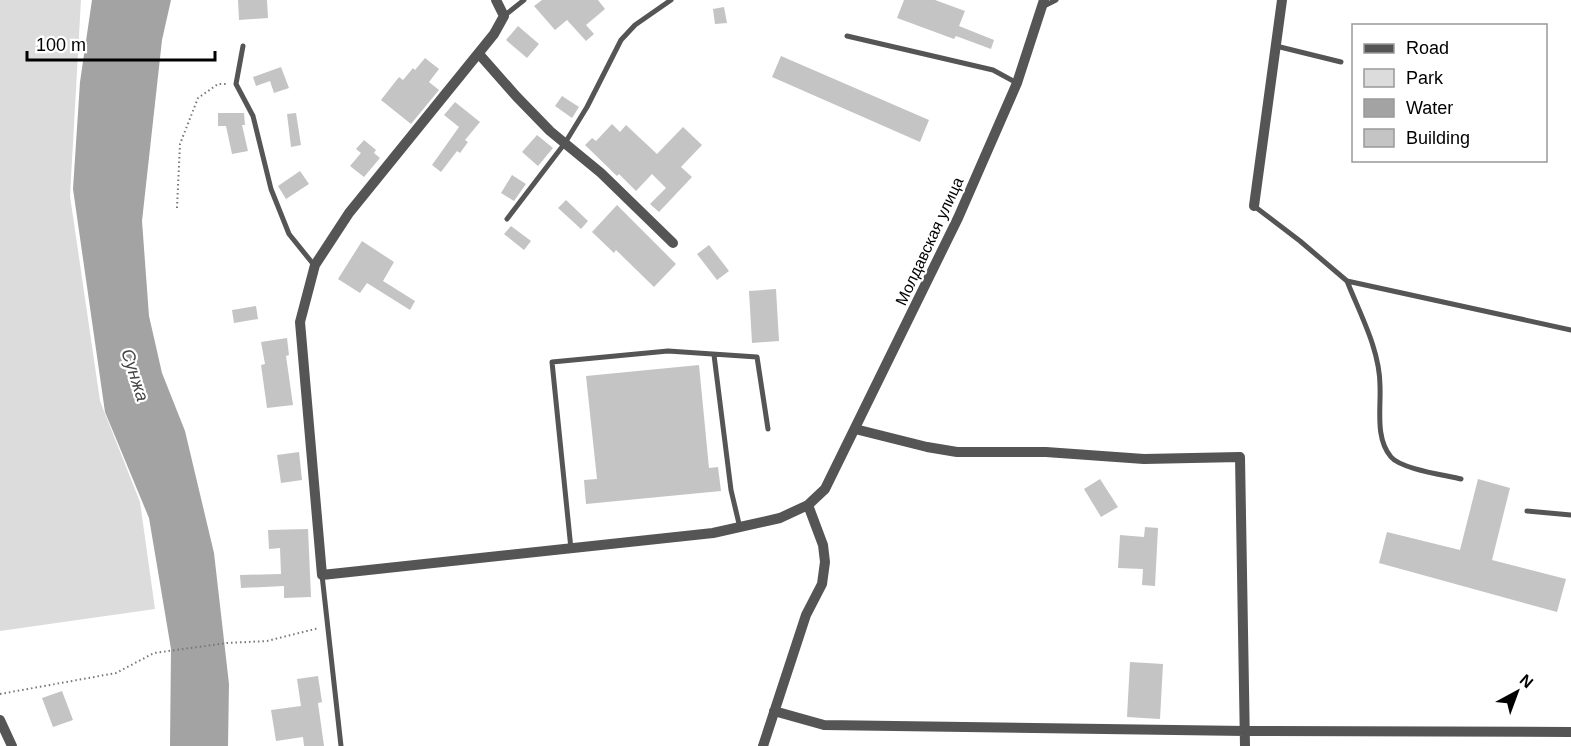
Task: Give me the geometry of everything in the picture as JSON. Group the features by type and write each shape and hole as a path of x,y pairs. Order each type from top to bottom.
{"street":[{"path":"496,0 504,16 495,34 349,213 315,266 300,322 322,575 713,533 780,518 808,506 823,545 825,562 822,584 806,615 763,746"},
{"path":"1254,206 1282,0"},
{"name":"Молдавская улица","path":"808,506 825,489 958,218 1017,83 1043,3"},
{"path":"479,54 516,96 565,143 602,173 673,243"},
{"path":"855,429 957,452 1046,452 1144,459 1240,457 1245,746"},
{"path":"774,711 824,725 1245,731 1571,732"},
{"path":"0,720 12,746"}],"lane":[{"path":"504,16 524,0"},
{"path":"507,219 565,143 587,107 621,40 635,25 671,0"},
{"path":"1043,3 1056,0"},
{"path":"847,36 993,70 1017,83"},
{"path":"243,46 236,84 253,116 271,189 289,234 315,266"},
{"path":"1276,46 1341,62"},
{"path":"1254,206 1347,281 1571,330"},
{"path":"1347,281 1378,360 1379,418 1384,445 1392,459 1404,465 1461,479"},
{"path":"571,549 552,362 668,351 757,357 768,429"},
{"path":"714,355 731,490 740,528"},
{"path":"1527,511 1571,515"},
{"path":"322,575 341,746"}],"path":[{"path":"177,208 180,144 198,98 218,84 236,84"},
{"path":"0,694 116,673 154,653 227,643 267,641 327,626"}],"green space":[{"path":"0,0 81,0 70,196 100,401 140,502 155,609 0,631"}],"water":[{"name":"Сунжа","path":"92,0 171,0 162,40 142,221 149,316 162,373 185,431 214,553 229,684 228,746 170,746 171,649 149,518 105,412 73,189 80,82"}],"building":[{"path":"238,0 267,0 268,18 239,20"},
{"path":"542,0 598,0 605,9 586,25 594,34 586,41 567,20 555,30 534,6"},
{"path":"904,0 935,0 965,11 959,26 994,40 991,49 956,36 954,39 897,18"},
{"path":"724,7 727,23 715,24 713,9"},
{"path":"518,26 539,44 527,58 506,40"},
{"path":"781,56 929,120 920,142 772,77"},
{"path":"425,58 439,69 429,82 439,90 411,124 381,100 399,77 403,80"},
{"path":"281,67 289,88 274,93 270,81 256,86 253,77"},
{"path":"562,96 579,107 572,118 555,106"},
{"path":"455,102 480,122 465,140 468,142 460,153 457,151 441,172 432,165 459,127 444,115"},
{"path":"218,113 244,113 245,125 242,125 248,151 232,154 226,126 218,126"},
{"path":"296,113 301,145 291,147 287,114"},
{"path":"612,124 620,132 626,125 657,154 683,127 702,145 681,167 692,177 659,212 650,204 666,188 652,174 636,191 585,145 592,138 596,141"},
{"path":"537,135 553,148 538,166 522,152"},
{"path":"364,140 376,150 374,153 380,158 364,177 350,166 361,153 356,149"},
{"path":"300,171 309,184 286,199 278,186"},
{"path":"512,175 526,184 514,201 501,193"},
{"path":"566,200 588,221 581,229 558,208"},
{"path":"617,205 676,264 654,287 616,250 614,253 592,232"},
{"path":"511,226 531,241 524,250 504,234"},
{"path":"362,241 394,262 383,281 415,301 410,310 367,283 360,293 338,279"},
{"path":"709,245 729,271 717,280 697,254"},
{"path":"776,289 779,341 752,343 749,291"},
{"path":"256,306 258,319 234,323 232,310"},
{"path":"287,338 289,355 286,356 293,405 267,408 261,365 265,364 261,342"},
{"path":"699,365 709,468 718,467 721,491 586,504 584,480 597,479 586,376"},
{"path":"299,452 302,480 281,483 277,455"},
{"path":"1100,479 1118,507 1101,517 1084,489"},
{"path":"1478,479 1510,488 1492,560 1566,579 1557,612 1379,563 1387,532 1460,550"},
{"path":"1145,527 1158,528 1155,586 1142,585 1143,569 1118,568 1120,535 1144,537"},
{"path":"308,529 311,597 284,598 284,586 241,588 240,575 281,574 280,548 269,549 268,530"},
{"path":"1130,662 1163,664 1160,719 1127,717"},
{"path":"318,676 322,702 318,703 324,746 304,746 303,737 276,741 271,710 301,706 297,679"},
{"path":"62,691 73,720 53,727 42,698"}]}
